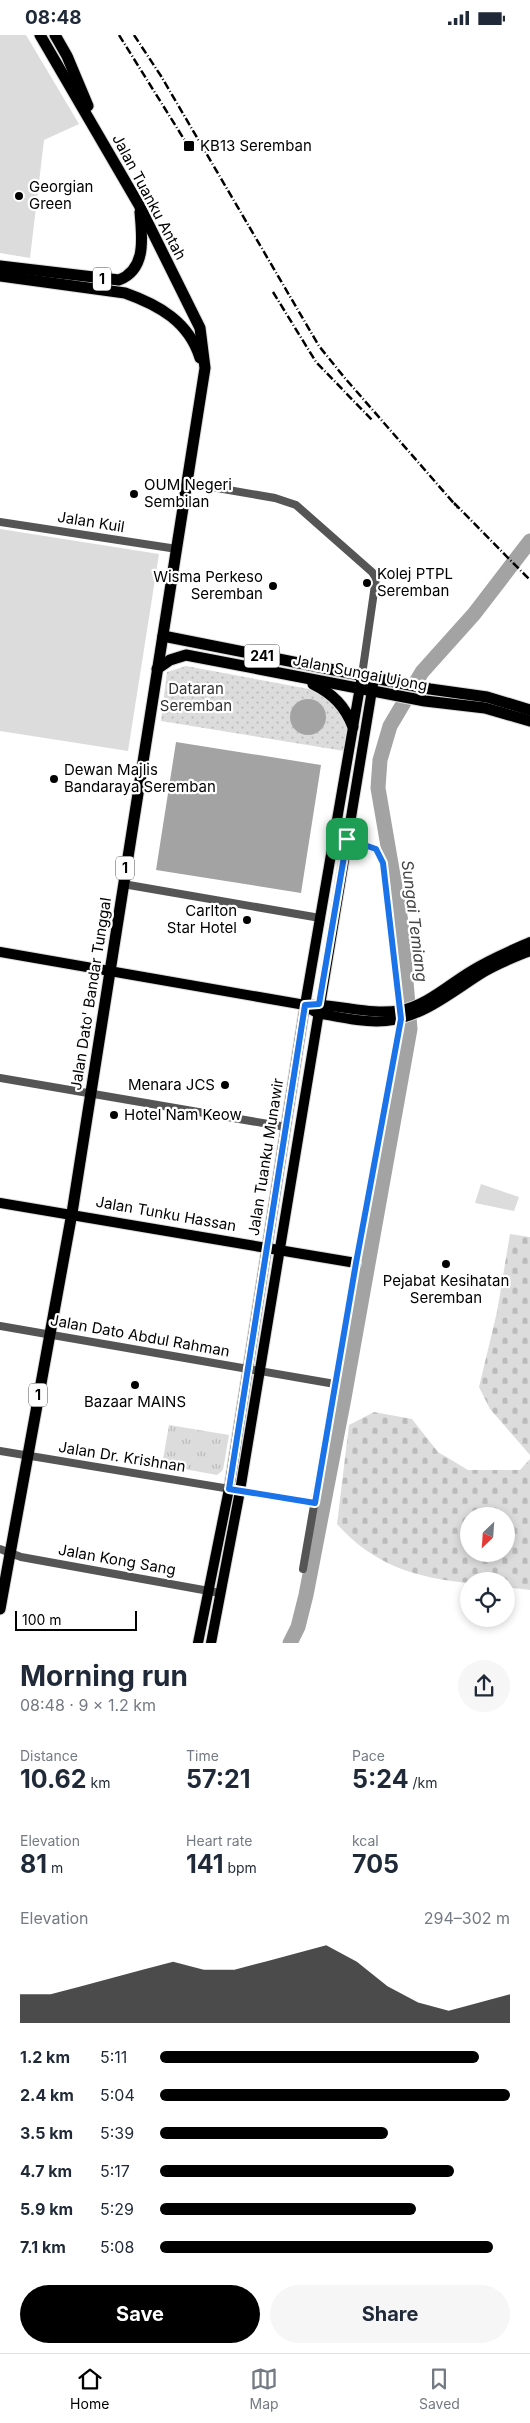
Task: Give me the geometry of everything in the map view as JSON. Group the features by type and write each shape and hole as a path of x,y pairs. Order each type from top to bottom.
{"highway":[{"name":"Jalan Tuanku Antah","path":"40,35 139,205 200,329 204,347 204,382"},
{"path":"55,35 86,100 100,137"},
{"name":"1","path":"0,266 105,280 119,280 127,277 138,263 141,254 142,237 139,205"},
{"name":"1","path":"0,276 125,293 144,300 178,321 188,332 197,347 204,382"},
{"name":"Jalan Dato' Bandar Tunggal","path":"0,1609 5,1551 27,1456 72,1213 204,382"},
{"name":"Jalan Sungai Ujong","path":"163,636 430,689 487,697 530,710"},
{"name":"Jalan Sungai Ujong","path":"157,669 170,660 186,655 425,701 485,708 530,721"},
{"path":"302,678 333,695 348,713 353,727"}],"main road":[{"name":"Jalan Tuanku Munawir","path":"198,1643 229,1489 305,1005 362,675"},
{"name":"Jalan Tuanku Munawir","path":"211,1643 240,1491 374,678"},
{"path":"0,952 305,1005 318,1009 404,1013 528,950"},
{"name":"Jalan Tunku Hassan","path":"0,1203 72,1213 356,1263"}],"street":[{"path":"188,483 275,498 296,505 372,572 376,578 362,675"},
{"name":"Jalan Kuil","path":"0,522 177,549"},
{"path":"304,1569 356,1263 404,1013 383,863 376,849 347,839"},
{"path":"123,884 320,917"},
{"path":"0,1078 286,1127"},
{"name":"Jalan Dato Abdul Rahman","path":"0,1326 335,1384"},
{"name":"Jalan Dr. Krishnan","path":"0,1451 315,1503"},
{"name":"Jalan Kong Sang","path":"5,1551 21,1557 220,1593"}],"green space":[{"name":"Georgian Green","path":"0,35 26,35 79,124 44,140 30,258 0,253"},
{"name":"Dataran Seremban","path":"0,529 159,554 128,751 0,731"},
{"name":"Dataran Seremban","path":"186,666 309,689 333,704 346,721 348,730 344,751 161,721 167,672"},
{"path":"481,1184 519,1197 514,1211 475,1203"},
{"path":"510,1234 530,1237 530,1455 490,1409 479,1387 497,1312"},
{"path":"374,1412 412,1419 438,1452 468,1470 520,1470 530,1459 530,1590 515,1588 515,1572 460,1572 460,1582 413,1573 397,1567 365,1550 337,1524 349,1425"},
{"path":"169,1425 229,1435 223,1470 217,1475 162,1465"}],"shaded area":[{"path":"308,699 320,705 326,717 320,729 308,735 296,729 290,717 296,705"},
{"path":"176,742 321,765 301,893 156,870"}],"waterway":[{"name":"Sungai Temiang","path":"290,1643 298,1627 306,1595 344,1398 410,1029 401,922 378,788 380,760 390,726 422,672 474,614 530,541"}],"railway":[{"path":"119,35 192,152"},
{"path":"134,35 161,76 319,346 458,508"},
{"path":"273,292 316,362 372,420"},
{"path":"454,503 530,580"}],"place":[{"name":"KB13 Seremban","path":"189,146"},
{"name":"Georgian Green","path":"19,196"},
{"name":"OUM Negeri Sembilan","path":"134,494"},
{"name":"Kolej PTPL Seremban","path":"367,583"},
{"name":"Wisma Perkeso Seremban","path":"273,586"},
{"name":"Dewan Majlis Bandaraya Seremban","path":"54,779"},
{"name":"Carlton Star Hotel","path":"247,920"},
{"name":"Menara JCS","path":"225,1085"},
{"name":"Hotel Nam Keow","path":"114,1115"},
{"name":"Pejabat Kesihatan Seremban","path":"446,1264"},
{"name":"Bazaar MAINS","path":"135,1385"}],"route":[{"path":"347,839 376,849 383,863 401,1019 356,1263 315,1503 229,1489 305,1005 319,1004 347,839"}]}
